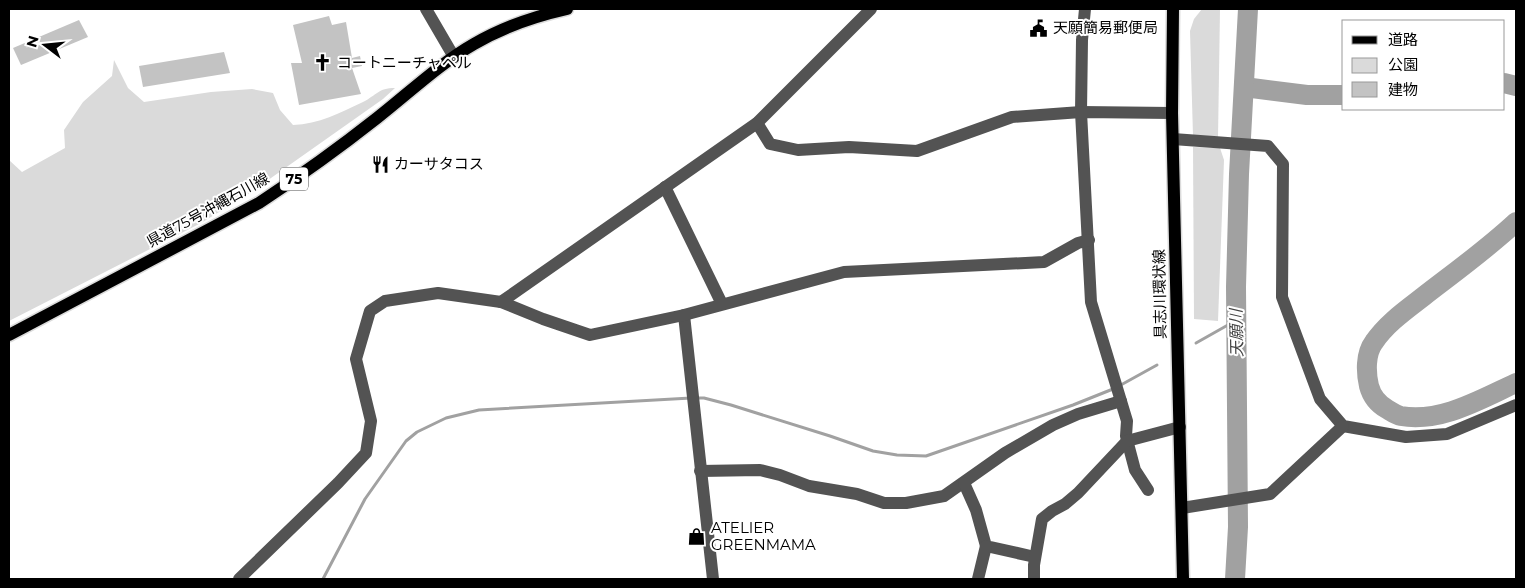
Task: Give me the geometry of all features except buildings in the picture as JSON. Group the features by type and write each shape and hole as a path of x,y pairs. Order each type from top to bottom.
{"main road":[{"name":"県道75号沖縄石川線","path":"9,335 259,203 290,183 375,120 454,57 475,44 530,19 567,9"},
{"name":"具志川環状線","path":"1173,9 1172,113 1183,579"}],"street":[{"path":"426,9 454,57"},
{"path":"501,302 757,122 871,9"},
{"path":"1085,9 1082,40 1081,112 1091,302 1127,421 1126,436 1134,470 1148,490"},
{"path":"757,122 770,144 798,150 849,146 917,151 1012,117 1081,112 1172,113"},
{"path":"1173,139 1268,146 1283,164 1282,298 1320,399 1342,426 1406,437 1447,434 1516,405"},
{"path":"665,187 722,304"},
{"path":"239,579 338,483 366,453 371,421 356,359 370,311 385,301 438,293 501,302 543,320 590,335 684,314 844,272 1044,262 1078,242 1089,240"},
{"path":"684,314 713,579"},
{"path":"700,471 760,470 809,486 857,494 884,503 906,503 944,496 1005,453 1053,425 1078,414 1121,400"},
{"path":"1182,508 1270,494 1342,426"},
{"path":"1034,579 1042,519 1078,493 1127,441 1180,427"},
{"path":"964,482 976,510 986,546 978,579"},
{"path":"986,546 1036,557"}],"green space":[{"path":"1202,9 1220,10 1218,137 1193,136 1190,31 1194,19"},
{"path":"114,60 128,88 144,102 211,92 252,89 273,93 280,110 293,125 312,123 329,117 363,102 381,91 395,88 383,99 247,195 201,223 9,321 9,160 22,172 65,148 64,130 83,102 112,76"},
{"path":"1193,147 1220,148 1224,160 1218,321 1194,319"}],"waterway":[{"name":"天願川","path":"1235,579 1238,527 1236,287 1239,174 1248,9"},
{"name":"天願川","path":"1505,83 1516,86"},
{"name":"天願川","path":"1244,87 1307,95 1342,95"},
{"name":"天願川","path":"1516,222 1391,323 1379,335 1371,347 1367,370 1369,386 1376,400 1384,407 1401,416 1416,417 1446,413 1516,383"},
{"path":"1196,343 1235,321"},
{"path":"1119,386 1157,365"},
{"path":"697,398 731,405 873,451 897,455 926,456 1073,405 1113,389"},
{"path":"323,579 365,499 406,441 417,432 446,418 479,410 691,398"}],"place":[{"name":"天願簡易郵便局","path":"1039,28"},
{"name":"コートニーチャペル","path":"323,63"},
{"name":"カーサタコス","path":"380,164"},
{"name":"ATELIER GREENMAMA","path":"697,537"}]}
